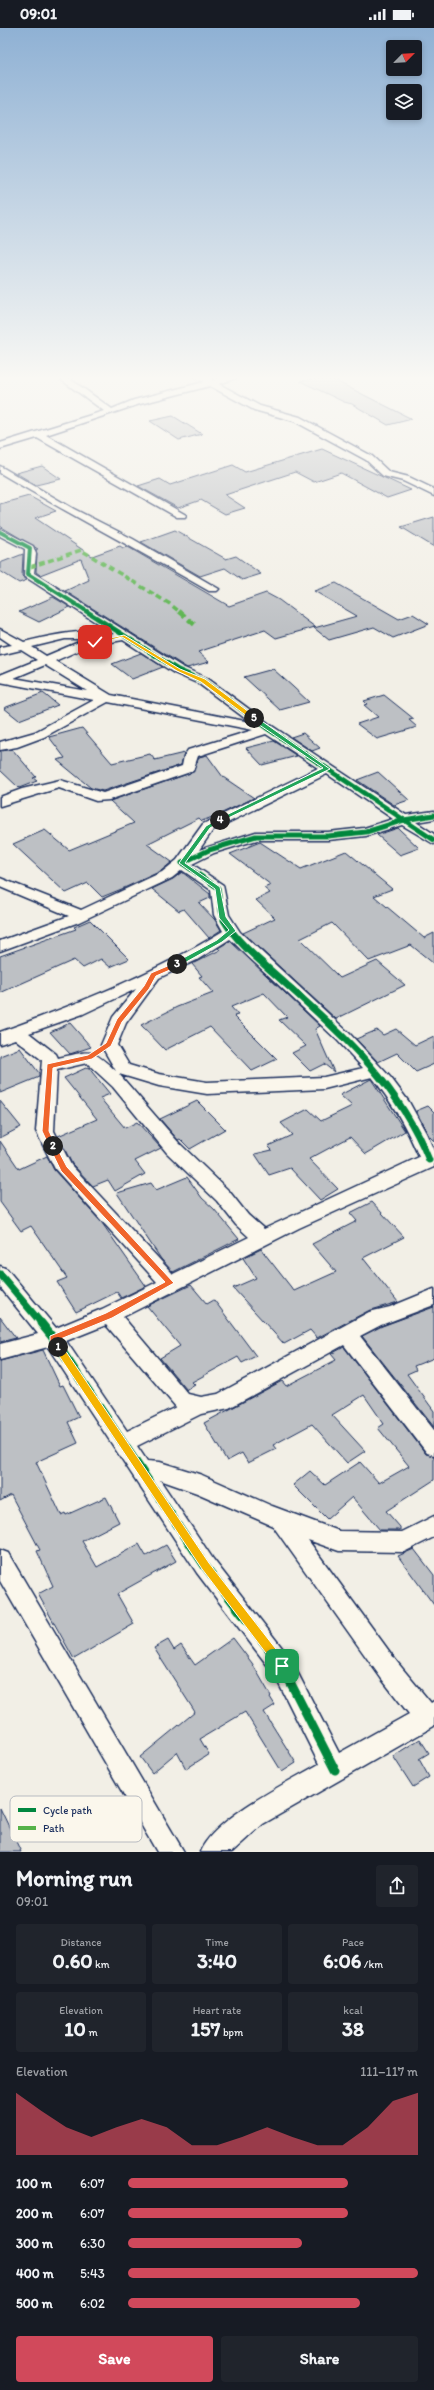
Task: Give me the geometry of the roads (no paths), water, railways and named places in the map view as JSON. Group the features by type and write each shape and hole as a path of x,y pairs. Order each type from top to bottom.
{"street":[{"path":"86,461 181,515"},
{"path":"372,461 386,474 406,479 434,493"},
{"path":"0,469 70,511 129,541 213,589"},
{"path":"0,532 28,545 31,550 32,558 28,574 178,670 203,681 268,729 434,840"},
{"path":"0,632 107,698 268,729"},
{"path":"0,651 65,636 123,636"},
{"path":"0,679 86,643 123,636"},
{"path":"0,679 106,698 32,739 9,746 0,746"},
{"path":"0,802 27,792 60,784 96,797 116,794 188,768 190,756 193,753 268,729"},
{"path":"182,863 208,827 327,769"},
{"path":"0,946 80,915 166,875 182,863 209,850 256,836 328,836 366,832 404,820 434,815"},
{"path":"0,1352 53,1338 109,1315 262,1238 432,1160 421,1135 402,1106 362,1056 233,931 222,918 218,888 182,863"},
{"path":"0,882 80,915"},
{"path":"0,1038 77,1010 192,957 233,931"},
{"path":"50,1066 90,1057 109,1045 119,1021 146,987 153,975"},
{"path":"16,1032 50,1058 45,1131 64,1169 170,1283"},
{"path":"109,1045 123,1069 159,1080 207,1088 324,1083 374,1071"},
{"path":"90,1057 119,1083 173,1148 223,1196 242,1220 262,1238"},
{"path":"0,1274 53,1338 205,1566 282,1666 335,1770"},
{"path":"109,1315 181,1400 189,1406 198,1406 222,1402 376,1318 393,1314 434,1297"},
{"path":"347,1334 434,1446"},
{"path":"123,1443 198,1406"},
{"path":"141,1470 160,1471 202,1485 280,1519 339,1541 404,1542 434,1526"},
{"path":"213,1852 254,1815 431,1715 389,1670 280,1519"},
{"path":"0,1560 138,1796"},
{"path":"142,1802 171,1852"}]}
